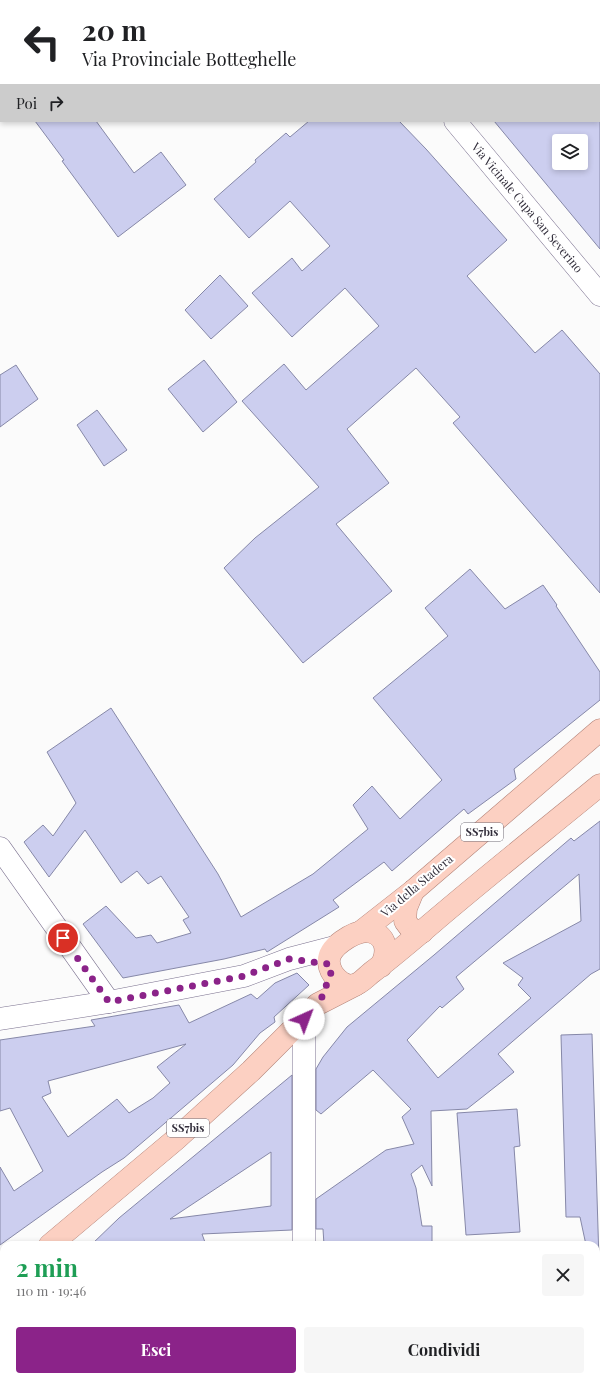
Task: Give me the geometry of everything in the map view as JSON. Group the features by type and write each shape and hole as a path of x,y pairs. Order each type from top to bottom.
{"main road":[{"name":"Via della Stadera","path":"362,931 413,891 600,730"},
{"path":"381,966 386,953 384,943 372,931 362,931 332,961 336,978 343,983 355,985 381,966 600,785"},
{"path":"413,891 406,908 406,924 411,928 422,932"},
{"name":"SS7bis","path":"320,1002 332,961"},
{"name":"SS7bis","path":"55,1241 174,1140 251,1071 320,1002 355,985"}],"street":[{"name":"Via Vicinale Cupa San Severino","path":"456,122 600,295"},
{"path":"0,848 109,1002"},
{"path":"0,1019 109,1002 244,976 289,959 332,961"},
{"path":"304,1019 304,1241"}],"building":[{"path":"36,122 97,122 134,173 161,152 186,185 118,237 62,161 64,160"},
{"path":"308,122 400,122 507,240 467,276 535,353 562,330 600,374 600,593 453,423 460,417 416,368 347,429 389,483 336,524 392,591 303,663 224,568 255,538 319,487 242,401 284,364 306,390 379,326 345,288 292,337 252,293 292,258 302,271 330,246 290,201 249,238 214,199 286,133 290,137"},
{"path":"495,122 600,122 600,249"},
{"path":"220,275 248,306 211,339 185,310"},
{"path":"204,360 237,402 203,432 168,389"},
{"path":"16,365 38,399 0,427 0,375"},
{"path":"97,410 127,450 104,466 77,425"},
{"path":"470,569 505,609 543,585 600,672 600,700 514,769 516,779 468,814 464,809 392,871 384,862 333,900 339,907 267,952 265,949 224,959 123,978 83,924 106,906 136,938 151,935 157,943 191,933 183,920 189,917 161,876 148,884 137,871 121,883 85,830 49,877 24,842 43,825 53,836 76,803 47,752 111,708 218,874 241,917 313,874 368,829 353,805 372,786 400,819 442,780 373,698 448,636 425,608"},
{"path":"600,821 600,969 591,974 498,1054 514,1072 467,1109 431,1111 432,1186 422,1165 411,1174 416,1188 422,1226 432,1226 432,1241 324,1241 323,1229 316,1229 316,1199 386,1150 414,1144 402,1117 411,1109 373,1070 321,1114 316,1110 316,1069 323,1057 347,1027 571,838 574,841","holes":["579,874 581,921 503,963 523,978 518,985 531,998 438,1078 407,1040 440,1006 442,1008 464,989 456,977"]},
{"path":"297,973 309,985 274,1017 275,1022 260,1033 233,1065 124,1158 6,1241 0,1241 0,1167 14,1191 43,1171 10,1108 0,1111 0,1040 95,1026 91,1020 179,1005 189,1023 251,994 257,999 275,983","holes":["186,1044 157,1067 170,1083 153,1098 129,1113 117,1099 68,1137 42,1097 51,1093 48,1081"]},
{"path":"592,1034 598,1241 585,1241 580,1217 566,1217 561,1035"},
{"path":"292,1075 292,1230 202,1234 205,1241 95,1241 119,1218","holes":["271,1152 271,1206 170,1219"]},
{"path":"517,1109 520,1146 514,1147 520,1232 466,1235 457,1113"}],"route":[{"path":"63,938 109,1002 244,976 289,959 329,964 332,970 320,1002 304,1019"}]}
